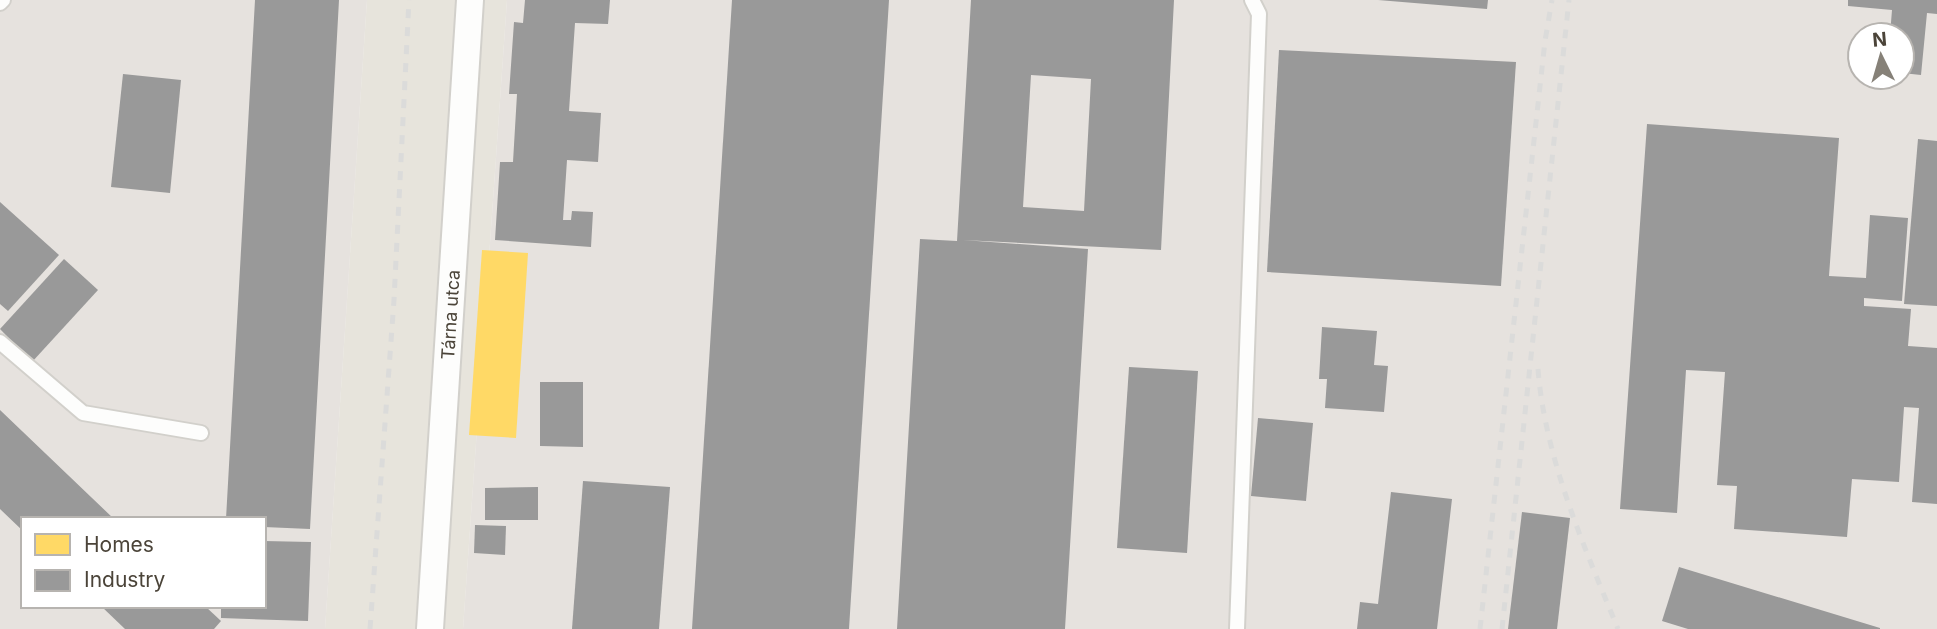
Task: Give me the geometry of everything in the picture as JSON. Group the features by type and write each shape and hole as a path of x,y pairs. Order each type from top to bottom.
{"street":[{"name":"Tárna utca","path":"430,629 470,0"}],"lane":[{"path":"1237,629 1259,14 1252,0"},
{"path":"0,342 83,412 201,433"}],"shaded area":[{"path":"0,0 367,0 325,629 0,629"},
{"path":"367,0 507,0 463,629 325,629"},
{"path":"507,0 1937,0 1937,629 463,629"}],"building: Homes":[{"path":"482,250 528,253 516,438 469,435"}],"building: Industry":[{"path":"255,0 339,0 310,529 266,527 266,517 226,517"},
{"path":"525,0 610,0 608,24 575,23 569,111 601,113 598,162 567,160 563,220 571,220 572,211 593,212 591,247 495,240 500,162 513,162 517,94 509,94 514,22 523,23"},
{"path":"732,0 889,0 849,629 692,629"},
{"path":"971,0 1174,0 1161,250 963,240 1088,249 1065,629 897,629 920,239 957,241","holes":["1031,75 1091,79 1084,211 1023,207"]},
{"path":"1378,0 1488,0 1487,9"},
{"path":"1848,0 1937,0 1937,14 1927,13 1921,75 1916,74 1916,21 1891,21 1892,10 1848,6"},
{"path":"1279,50 1516,62 1501,286 1267,272"},
{"path":"123,74 181,80 170,193 111,187"},
{"path":"1647,124 1839,138 1829,276 1866,278 1870,215 1908,218 1902,301 1864,298 1864,306 1911,309 1908,346 1937,348 1937,504 1912,502 1919,408 1904,407 1899,482 1852,479 1847,537 1734,529 1737,486 1717,485 1725,372 1686,370 1677,513 1620,509"},
{"path":"1918,139 1937,141 1937,306 1904,304"},
{"path":"0,202 59,255 8,311 0,304"},
{"path":"64,259 98,290 32,362 0,329"},
{"path":"1322,327 1377,331 1374,365 1388,366 1384,412 1325,408 1327,379 1319,379"},
{"path":"1129,367 1198,371 1187,553 1117,548"},
{"path":"540,382 583,382 583,447 540,446"},
{"path":"0,410 112,517 21,517 21,529 0,509"},
{"path":"1258,418 1313,423 1306,501 1251,496"},
{"path":"583,481 670,487 659,629 572,629"},
{"path":"538,487 538,520 485,520 485,488"},
{"path":"1391,492 1452,499 1437,629 1357,629 1360,602 1378,604"},
{"path":"1522,512 1570,518 1557,629 1508,629"},
{"path":"475,525 506,526 505,555 474,553"},
{"path":"266,541 311,542 308,621 221,618 221,608 266,608"},
{"path":"1679,567 1880,629 1688,629 1662,621"},
{"path":"103,608 207,608 221,621 214,629 125,629"}],"railway":[{"path":"370,629 394,300 409,0"},
{"path":"1480,629 1545,41 1552,0"},
{"path":"1502,629 1569,0"},
{"path":"1538,369 1542,403 1557,469 1618,629"}]}
